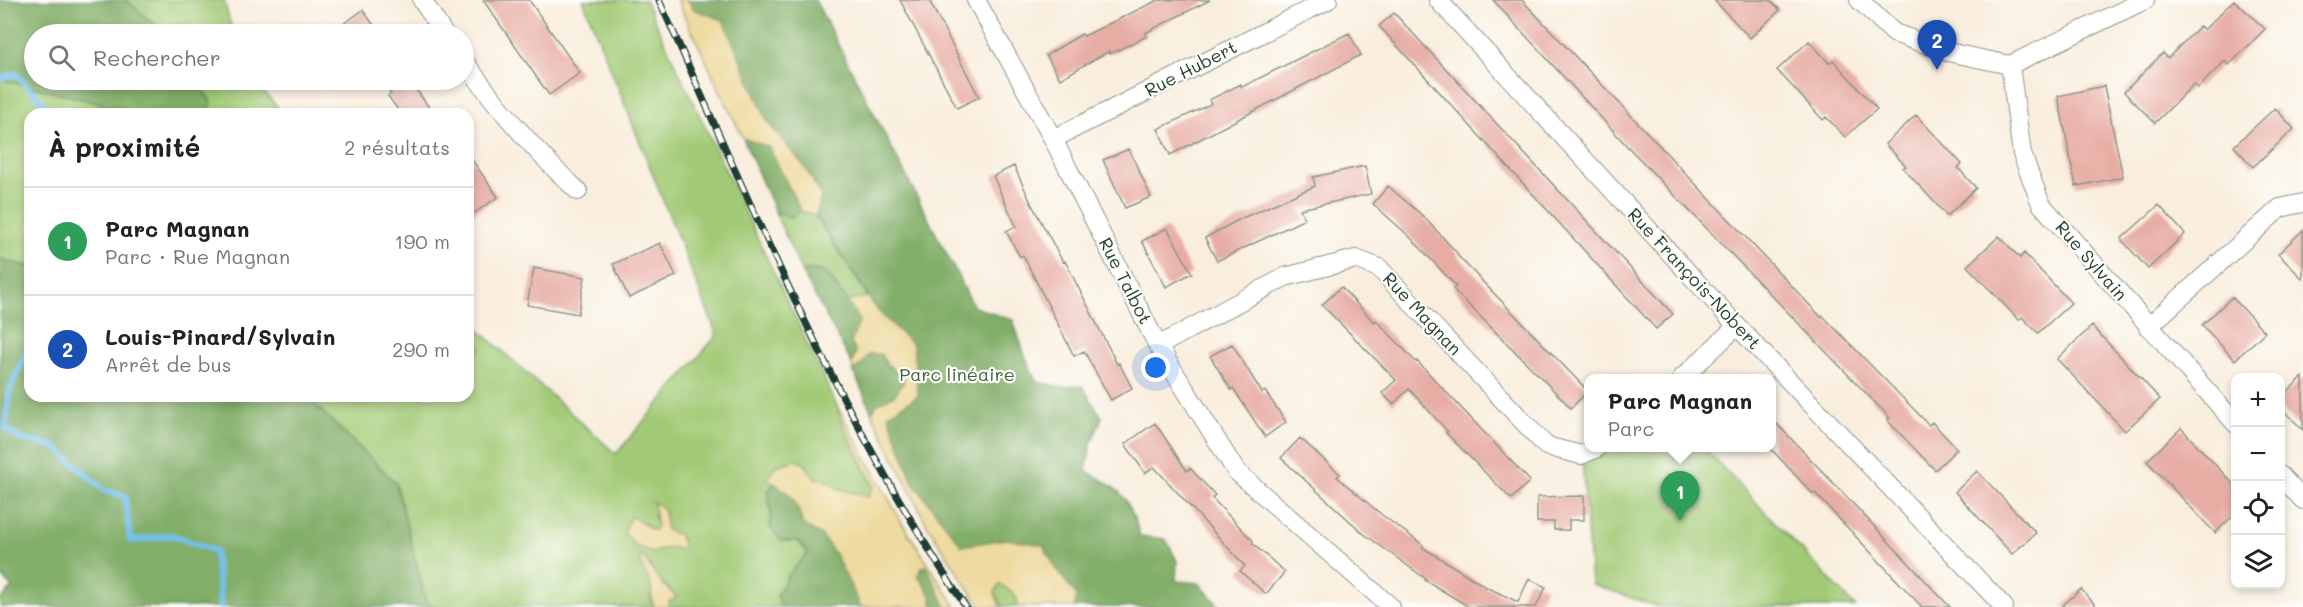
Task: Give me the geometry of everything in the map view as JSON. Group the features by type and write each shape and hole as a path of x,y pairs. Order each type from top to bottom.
{"street":[{"path":"422,0 438,24"},
{"name":"Rue Talbot","path":"976,0 1053,139 1158,346 1236,471 1391,607"},
{"name":"Rue Hubert","path":"1053,139 1328,0"},
{"name":"Rue François-Nobert","path":"1438,0 1737,326 2004,607"},
{"path":"1859,0 1894,33 1948,52 2010,65 2145,0"},
{"name":"Rue Sylvain","path":"2010,65 2022,154 2041,204 2231,420"},
{"path":"474,75 490,97 547,162 578,191"},
{"path":"2148,327 2280,208 2303,203"},
{"name":"Rue Magnan","path":"1158,346 1286,277 1356,259 1379,268 1546,446 1581,455 1587,452"},
{"path":"1686,374 1737,326"},
{"path":"2285,480 2303,500"}],"green space":[{"path":"0,0 126,0 154,24 24,24 24,85 0,79"},
{"path":"126,0 224,0 230,24 154,24"},
{"path":"583,0 645,0 874,487 868,497 840,489 823,479 814,478 805,464 767,479 775,483 767,493 771,511 770,527 798,541 809,553 789,574 777,595 781,607 669,607 669,602 677,597 655,575 650,564 645,572 651,585 651,601 654,607 436,607 426,602 396,483 312,402 474,402 474,360 480,348 478,329 616,454 717,335","holes":["665,512 665,530 670,547 651,553 643,548 644,523 654,531 657,526 654,516"]},
{"name":"Parc linéaire","path":"688,0 815,0 974,307 1013,320 1025,356 1037,382 1062,387 1082,386 1102,417 1091,444 1086,471 1108,484 1122,496 1132,512 1140,536 1166,539 1177,561 1176,581 1199,583 1220,607 1074,607 1077,596 1056,569 1043,545 1006,539 962,546 913,483 888,414 918,396 913,345 878,311 816,216 821,195 804,166 768,124 723,20 693,9"},
{"path":"0,79 24,85 24,90 45,90 118,108 24,108 24,265 0,259"},
{"path":"45,90 203,90 212,103 210,108 118,108"},
{"path":"203,90 262,90 279,108 210,108 212,103"},
{"path":"743,138 769,147 801,211 791,218 775,212"},
{"path":"801,211 816,216 868,297 847,301 829,277 823,273 810,270 802,272 775,212 791,218"},
{"path":"0,259 24,265 24,402 312,402 396,483 426,602 436,607 0,607 0,600 12,588 0,574"},
{"path":"812,269 826,273 861,320 851,343 856,351 852,364 802,272"},
{"path":"869,354 881,354 886,366 899,372 904,382 895,395 877,404 872,413 853,370 862,364"},
{"path":"1593,452 1708,452 1856,607 1658,607 1591,584 1582,457"},
{"path":"775,483 794,501 803,525 822,536 835,554 861,607 781,607 777,595 789,574 808,553 798,541 781,541 770,527 771,511 767,492"},
{"path":"928,566 946,607 935,607 931,595 918,576 921,567"},
{"path":"999,583 1012,592 1018,601 1017,607 1000,603 995,592"}],"sand":[{"path":"677,0 688,0 693,9 723,20 768,123 804,166 821,195 816,216 801,211 769,147 743,138"},
{"path":"868,297 878,311 913,345 918,396 888,414 913,483 962,546 1006,539 1043,545 1056,569 1077,596 1074,607 1017,607 1018,601 1012,592 1000,584 995,592 999,604 1003,607 981,607 927,525 872,413 877,404 895,395 904,382 881,354 869,354 862,364 853,370 852,364 856,351 851,343 860,320 847,301"},
{"path":"474,324 479,336 474,359"},
{"path":"837,406 902,523 956,607 946,607 927,566 921,567 918,576 931,595 935,607 861,607 835,554 822,536 803,525 795,502 782,488 767,479 775,466 796,460 805,464 814,478 823,479 840,489 868,497 874,486 840,418"},
{"path":"653,502 663,510 666,530 679,535 683,550 670,547 651,553 637,547 624,533 631,516 654,531 657,526"},
{"path":"641,554 664,586 677,597 669,602 669,607 654,607 651,585 641,565"}],"building":[{"path":"483,0 529,0 580,73 549,95"},
{"path":"900,0 929,0 979,97 957,108"},
{"path":"1158,0 1210,0 1145,33 1147,36 1110,54 1109,51 1060,79 1046,55 1082,34 1084,36"},
{"path":"1493,0 1522,0 1821,317 1822,315 1929,425 1932,422 1957,449 1935,470 1887,420 1890,418 1627,146"},
{"path":"1714,0 1770,0 1780,10 1750,38"},
{"path":"2234,0 2265,29 2229,65 2225,61 2198,88 2194,84 2155,123 2124,92 2163,53 2168,58 2200,26 2204,30"},
{"path":"363,10 373,24 343,24"},
{"path":"1394,13 1673,314 1656,329 1379,26"},
{"path":"1349,33 1361,55 1170,155 1158,129 1211,104 1209,100 1241,84 1242,87"},
{"path":"1809,41 1829,63 1833,60 1877,109 1845,137 1826,117 1823,120 1777,70"},
{"path":"2104,86 2123,177 2076,186 2058,96"},
{"path":"388,90 416,90 430,108 397,108 388,96 391,94"},
{"path":"2275,108 2294,129 2253,167 2234,146"},
{"path":"1916,115 1962,164 1958,168 1976,188 1947,216 1903,168 1906,166 1885,144"},
{"path":"1129,149 1151,197 1125,208 1103,160"},
{"path":"474,163 498,197 474,213"},
{"path":"1014,166 1032,205 1063,262 1065,261 1117,364 1119,363 1132,388 1111,400 1084,351 1074,356 1023,255 1020,257 1006,231 1016,226 993,176"},
{"path":"1365,166 1371,194 1300,209 1305,219 1217,261 1205,238 1240,219 1315,186 1313,177"},
{"path":"1388,186 1423,216 1457,255 1584,387 1584,395 1571,408 1453,289 1456,286 1409,236 1373,204"},
{"path":"2159,205 2185,234 2148,269 2121,239"},
{"path":"1167,228 1192,273 1166,287 1142,241"},
{"path":"2303,230 2303,279 2278,254"},
{"path":"1999,236 2020,258 2024,253 2071,303 2038,333 2022,317 2019,320 1967,266"},
{"path":"660,243 676,276 629,298 613,264"},
{"path":"534,268 585,277 578,314 527,305"},
{"path":"1341,287 1374,322 1376,320 1417,361 1530,481 1511,499 1446,433 1448,432 1409,389 1393,404 1382,393 1396,380 1322,305"},
{"path":"2232,297 2265,332 2235,360 2202,325"},
{"path":"2092,326 2160,399 2125,431 2057,359"},
{"path":"1232,344 1262,393 1265,391 1286,422 1265,437 1210,356"},
{"path":"2303,377 2303,430 2285,412 2285,393"},
{"path":"1155,423 1187,471 1190,468 1215,495 1212,498 1253,541 1252,543 1285,572 1266,594 1240,571 1245,566 1154,467 1145,473 1125,444"},
{"path":"1776,423 1950,607 1922,607 1815,493 1813,494 1774,452 1776,452"},
{"path":"2181,428 2231,482 2231,518 2215,533 2147,461"},
{"path":"1300,438 1340,474 1337,477 1382,515 1423,545 1422,547 1486,587 1518,602 1529,579 1546,587 1536,607 1469,607 1425,580 1364,534 1281,458"},
{"path":"1977,471 2036,533 2012,554 1955,492"},
{"path":"1584,496 1584,520 1569,520 1569,530 1554,530 1554,522 1537,522 1537,497"},
{"path":"2081,589 2097,607 2061,607"}],"waterway":[{"path":"0,78 16,74 24,82"},
{"path":"31,90 48,108"},
{"path":"24,358 10,390 5,428 20,439 54,446 105,491 125,496 130,541 172,535 215,551 221,607"}],"railway":[{"path":"659,0 764,233 838,387 920,535 966,607"}],"place":[{"name":"Louis-Pinard/Sylvain","path":"1937,70"},
{"name":"Parc Magnan","path":"1680,521"}]}
